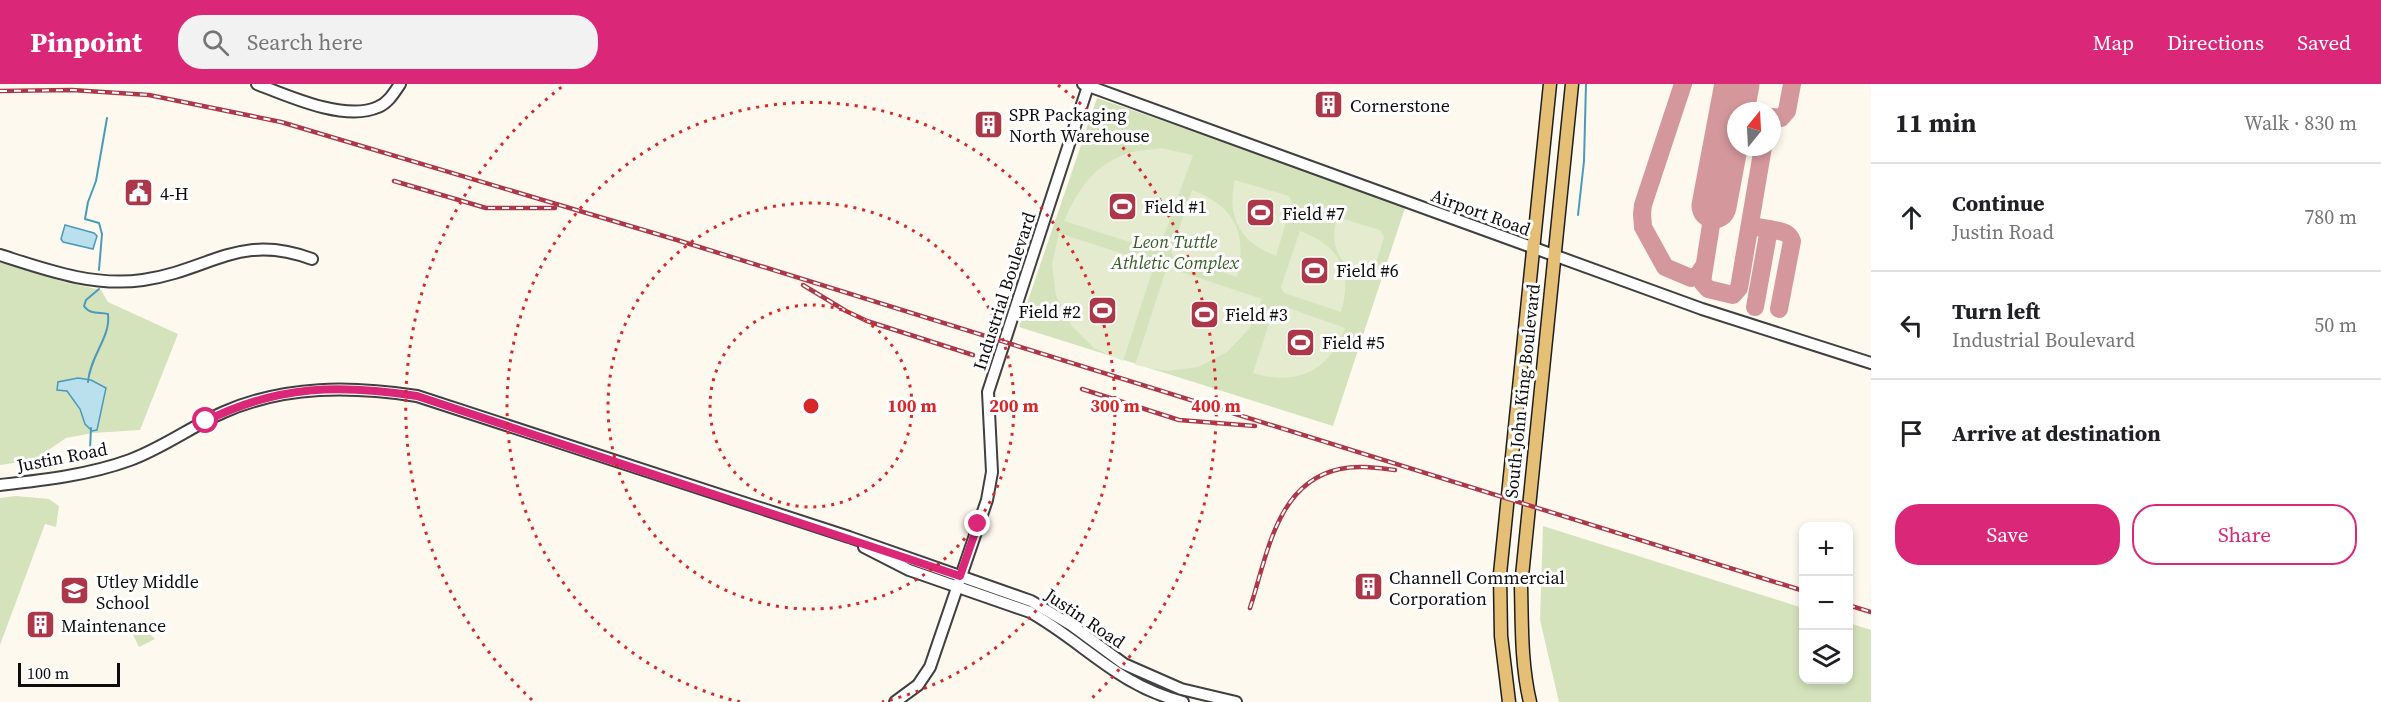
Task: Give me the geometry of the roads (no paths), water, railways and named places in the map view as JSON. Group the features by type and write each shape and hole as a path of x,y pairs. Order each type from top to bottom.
{"main road":[{"name":"South John King Boulevard","path":"1509,702 1501,636 1500,574 1550,84"},
{"name":"South John King Boulevard","path":"1530,702 1526,685 1522,635 1521,586 1572,84"}],"street":[{"path":"257,84 326,108 362,111 378,108 390,99 400,84"},
{"name":"Airport Road","path":"1086,85 1724,317 1871,363"},
{"name":"Industrial Boulevard","path":"895,702 918,685 930,667 991,483 988,392 1086,85"},
{"path":"0,255 88,280 110,282 143,280 184,271 213,258 242,250 283,250 312,259"},
{"name":"Justin Road","path":"0,485 75,474 130,460 160,447 223,412 265,397 296,392 363,388 417,396 849,537 871,552 909,570 1030,601 1071,625 1124,664 1156,680 1181,689 1236,702"},
{"name":"Justin Road","path":"959,581 1030,612 1064,634 1114,672 1159,695 1183,702"},
{"path":"1064,634 1071,625"}],"water":[{"path":"65,225 94,233 97,236 93,249 63,242 61,239"},
{"path":"78,378 91,380 106,388 97,430 92,431 85,424 80,409 67,391 57,390 58,382"}],"waterway":[{"path":"1578,215 1584,161 1586,84"},
{"path":"99,270 102,234 99,223 85,219 88,202 96,181 107,118"},
{"path":"88,382 92,364 104,339 108,314 92,312 84,306 86,300 99,289"},
{"path":"90,449 91,428"}],"railway":[{"path":"0,91 72,90 149,95 281,122 677,240 1799,589"},
{"path":"394,181 486,208 555,208"},
{"path":"803,285 867,321 973,355"},
{"path":"1082,389 1179,420 1255,426"},
{"path":"1250,608 1277,524 1301,489 1318,477 1340,469 1361,467 1395,470"},
{"path":"1853,607 1871,612"}],"place":[{"name":"Cornerstone","path":"1329,105"},
{"name":"SPR Packaging North Warehouse","path":"988,124"},
{"name":"4-H","path":"139,193"},
{"name":"Field #1","path":"1123,206"},
{"name":"Field #7","path":"1261,213"},
{"name":"Field #6","path":"1315,270"},
{"name":"Field #2","path":"1102,311"},
{"name":"Field #3","path":"1204,314"},
{"name":"Field #5","path":"1301,342"},
{"name":"Channell Commercial Corporation","path":"1368,587"},
{"name":"Utley Middle School","path":"75,591"},
{"name":"Maintenance","path":"40,625"}],"park label":[{"name":"Leon Tuttle Athletic Complex","path":"1175,251"}]}
